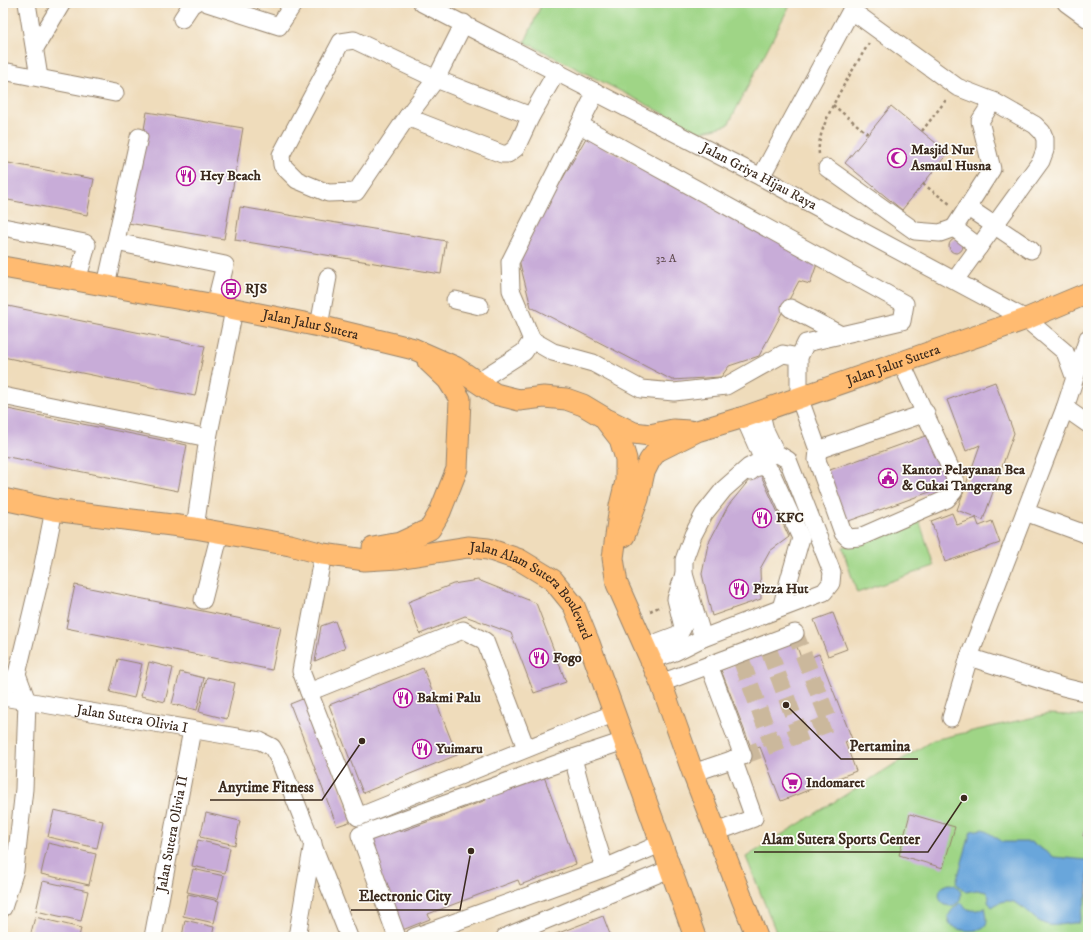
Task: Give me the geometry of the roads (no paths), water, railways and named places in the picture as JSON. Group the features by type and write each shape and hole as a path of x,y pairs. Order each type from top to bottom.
{"main road":[{"name":"Jalan Jalur Sutera","path":"3,267 319,326 414,349 455,367 495,394 519,400 544,397 566,399 584,406 634,434 650,435 673,430 697,431"},
{"path":"1048,308 1088,279"},
{"name":"Jalan Jalur Sutera","path":"613,558 630,523 638,499 644,472 650,460 657,451 697,431 1026,319 1048,308 1088,293"},
{"path":"290,545 322,539 372,548 400,543 430,529 440,512 457,469 460,399 448,380 414,349"},
{"name":"Jalan Jalur Sutera","path":"603,417 620,439 626,459 626,481 620,506 613,558"},
{"path":"3,499 54,510 194,528 290,545 323,554"},
{"name":"Jalan Alam Sutera Boulevard","path":"323,554 365,560 398,558 468,547 488,549 520,560 553,580 574,606 590,643 660,844 695,937"},
{"path":"613,558 617,584 661,683 693,773 757,937"}],"street":[{"path":"27,3 39,77"},
{"path":"35,48 62,3"},
{"path":"182,19 192,4 195,3"},
{"path":"207,3 279,26 294,3"},
{"name":"Jalan Griya Hijau Raya","path":"422,3 456,14 596,92 761,177 1026,319 1065,352 1074,376"},
{"path":"1066,3 1088,19"},
{"path":"761,177 853,7 877,29 957,87 993,102 1035,125 1042,132 1045,139 1045,150 1041,161 955,280"},
{"path":"456,14 436,78 407,116 356,192 328,193 297,180 282,165 281,155 341,42 354,40 436,78 531,116"},
{"path":"407,116 502,154 508,154 516,148 531,116 557,71"},
{"path":"3,72 39,77 115,93"},
{"path":"596,92 510,262 511,290 532,340 553,352 593,363 641,389 674,392 726,386 784,354 799,357"},
{"path":"826,168 915,230 940,233 961,216 992,169 980,122 993,102"},
{"path":"580,125 904,304 902,321 806,343 799,357 799,397 818,450 817,460 843,533 852,539 860,537 946,499 954,491 955,478 901,362"},
{"path":"106,286 139,137"},
{"path":"961,216 995,225 1031,250"},
{"path":"961,216 979,247"},
{"path":"3,227 84,242 87,245 77,280"},
{"path":"116,242 225,265 225,308 208,438 194,528"},
{"path":"319,326 328,277"},
{"path":"455,300 480,306"},
{"path":"790,308 842,335"},
{"path":"951,718 969,656 1065,408 1074,376 1088,338"},
{"path":"477,382 524,352 532,340"},
{"path":"3,396 208,438"},
{"path":"1065,408 1088,424"},
{"path":"752,413 765,430 770,456"},
{"path":"818,450 926,413"},
{"path":"648,654 675,652 703,638 824,592 831,583 832,572 788,460 770,456 749,467 724,490 704,514 693,535 684,560 684,574 703,638"},
{"path":"724,490 730,491 755,468 763,466 771,472 801,538 781,608"},
{"path":"3,691 17,674 42,570 54,510"},
{"path":"1025,512 1088,535"},
{"path":"207,601 223,534"},
{"path":"323,554 302,671 358,817 614,713"},
{"path":"648,654 678,634 683,626 676,599 684,574"},
{"path":"309,692 463,630 485,641 526,748"},
{"path":"661,683 709,665 740,658 768,647 795,633"},
{"path":"969,656 1063,687 1088,693"},
{"path":"693,773 743,756 709,665"},
{"path":"3,908 15,870 24,789 27,701 17,674"},
{"name":"Jalan Sutera Olivia I","path":"3,697 260,741 272,748 279,759 313,843"},
{"name":"Jalan Sutera Olivia II","path":"153,937 192,730"},
{"path":"397,937 360,835 624,741"},
{"path":"573,758 587,811 605,868"},
{"path":"716,832 754,818 733,759"},
{"path":"296,937 313,843"},
{"path":"313,843 349,937"},
{"path":"414,937 605,868 660,844"},
{"path":"505,937 670,869"}],"water":[{"path":"983,829 1003,842 1031,842 1054,857 1088,860 1088,891 1079,923 1053,925 1045,924 1015,902 1001,902 992,907 988,902 989,897 986,892 977,890 966,892 956,883 971,831"},
{"path":"950,884 958,887 961,895 958,903 950,906 942,903 939,895 942,887"},
{"path":"961,902 966,908 972,910 978,910 985,907 987,920 985,926 978,930 969,931 952,926 948,920 951,912"}],"tunnel":[{"path":"743,756 830,723 795,633"},
{"path":"769,651 800,734"},
{"path":"742,662 772,744"}],"place":[{"name":"Masjid Nur Asmaul Husna","path":"897,158"},
{"name":"Hey Beach","path":"186,176"},
{"name":"RJS","path":"231,289"},
{"name":"Kantor Pelayanan Bea & Cukai Tangerang","path":"888,478"},
{"name":"KFC","path":"762,518"},
{"name":"Pizza Hut","path":"739,589"},
{"name":"Fogo","path":"539,658"},
{"name":"Bakmi Palu","path":"403,698"},
{"name":"Pertamina","path":"786,705"},
{"name":"Anytime Fitness","path":"362,741"},
{"name":"Yuimaru","path":"422,749"},
{"name":"Indomaret","path":"792,783"},
{"name":"Alam Sutera Sports Center","path":"964,798"},
{"name":"Electronic City","path":"471,851"}]}
